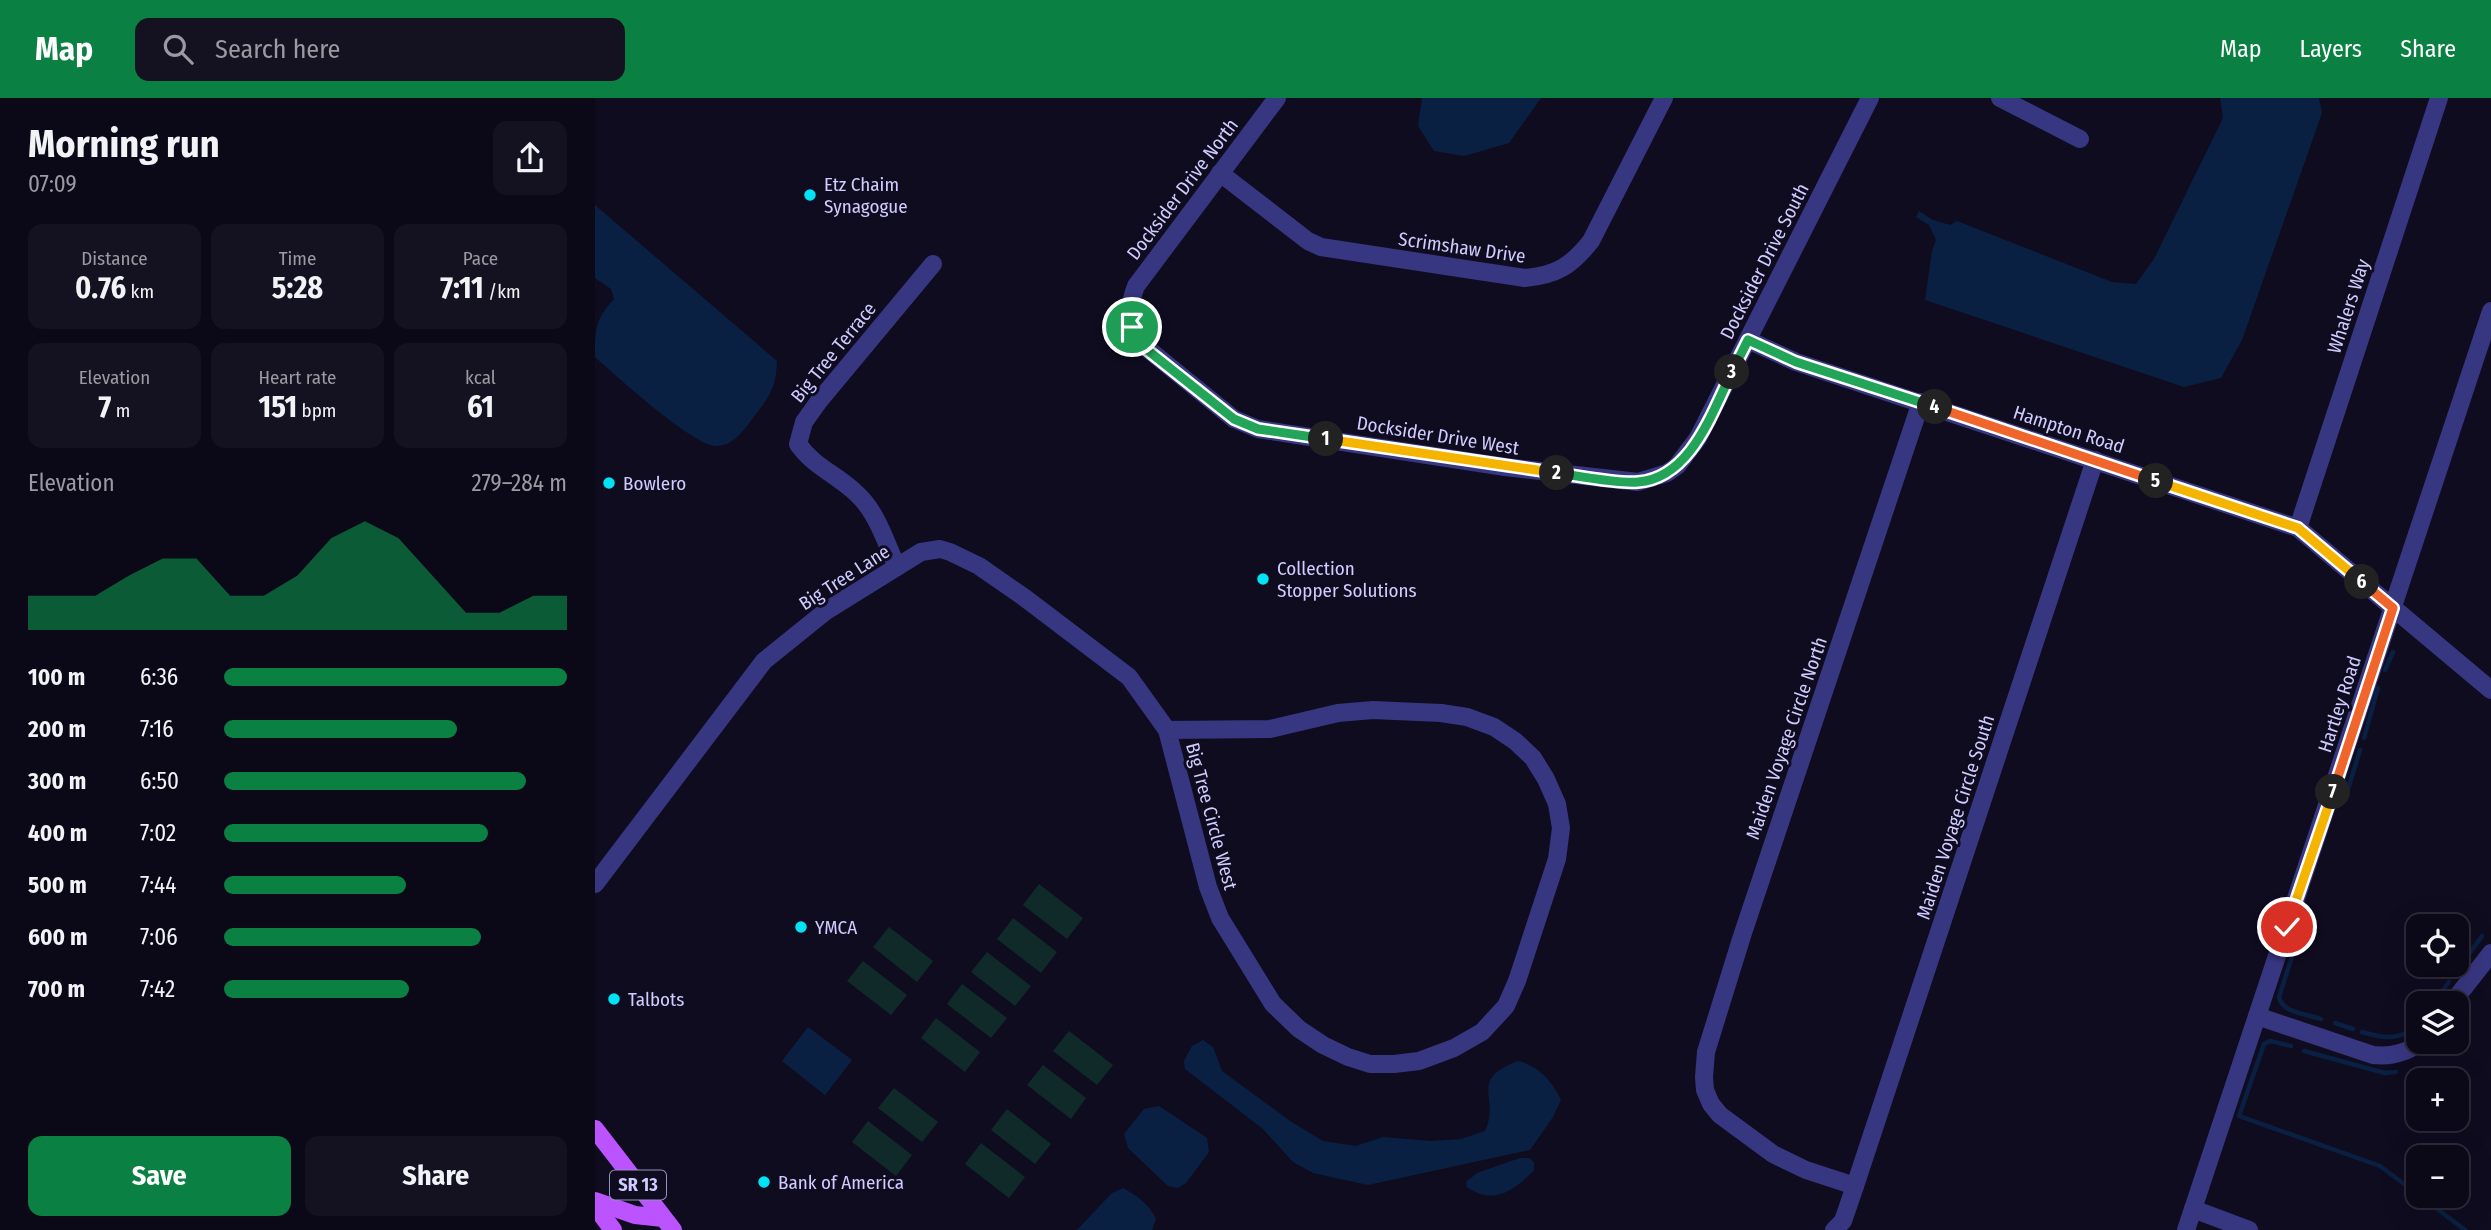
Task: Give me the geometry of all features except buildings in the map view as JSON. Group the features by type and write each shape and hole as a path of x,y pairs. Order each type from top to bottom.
{"main road":[{"name":"SR 13","path":"595,1129 668,1224"},
{"path":"595,1201 668,1224"},
{"name":"SR 13","path":"595,1206 614,1230"}],"street":[{"name":"Docksider Drive North","path":"1129,310 1136,286 1277,98"},
{"name":"Scrimshaw Drive","path":"1220,173 1321,247 1525,278 1543,276 1563,270 1579,257 1591,241 1664,98"},
{"name":"Docksider Drive South","path":"1667,473 1677,466 1698,438 1870,98"},
{"path":"2000,98 2080,139"},
{"name":"Whalers Way","path":"2298,528 2439,98"},
{"name":"Big Tree Terrace","path":"897,567 869,508 857,494 812,461 798,443 804,422 819,401 933,264"},
{"name":"Docksider Drive West","path":"1129,310 1138,341 1146,349 1234,419 1258,429 1505,467 1638,482 1667,473"},
{"name":"Hartley Road","path":"2186,1230 2491,312"},
{"name":"Hampton Road","path":"1748,340 1796,362 2298,528 2491,690"},
{"name":"Maiden Voyage Circle North","path":"1855,1186 1806,1170 1773,1154 1720,1115 1705,1090 1706,1052 1742,936 1921,402"},
{"name":"Maiden Voyage Circle South","path":"1834,1230 1843,1221 1855,1186 2095,460"},
{"name":"Big Tree Lane","path":"595,884 764,662 826,611 921,552 940,549 950,552 979,566 1025,598 1129,677 1167,730"},
{"name":"Big Tree Circle West","path":"1373,710 1467,717 1494,727 1515,741 1533,758 1546,779 1557,804 1561,828 1557,859 1537,925 1506,1006 1482,1032 1454,1048 1394,1065 1370,1064 1348,1057 1299,1029 1273,1004 1220,918 1205,877 1167,730 1270,729 1338,713 1373,710"},
{"path":"2461,991 2491,953"},
{"path":"2257,1016 2373,1055 2406,1052"},
{"path":"2193,1209 2249,1230"}],"green space":[{"path":"1039,884 1083,918 1067,939 1023,905"},
{"path":"1013,918 1057,952 1041,973 997,939"},
{"path":"889,927 933,961 917,982 873,947"},
{"path":"987,952 1031,986 1015,1006 971,972"},
{"path":"863,961 907,995 891,1015 847,981"},
{"path":"962,984 1007,1018 991,1038 947,1004"},
{"path":"936,1018 980,1052 965,1072 921,1038"},
{"path":"1069,1031 1113,1065 1097,1085 1053,1051"},
{"path":"1043,1065 1086,1098 1071,1119 1027,1085"},
{"path":"894,1088 938,1122 922,1142 878,1108"},
{"path":"1007,1109 1051,1144 1035,1164 991,1130"},
{"path":"868,1121 912,1155 896,1176 852,1142"},
{"path":"981,1143 1025,1177 1009,1198 965,1164"}],"water":[{"path":"1422,98 1541,98 1509,143 1464,156 1434,151 1418,126"},
{"path":"2220,98 2319,98 2322,113 2242,340 2221,378 2184,387 1925,300 1936,240 1929,225 1916,217 1919,211 1933,220 1950,225 1957,221 2112,282 2136,284 2154,259 2223,118"},
{"path":"595,205 777,361 775,379 767,398 733,441 716,446 690,434 654,408 595,357 597,326 614,299 611,289 595,278"},
{"path":"808,1027 852,1060 825,1095 782,1061"},
{"path":"1203,1040 1213,1047 1222,1071 1290,1121 1323,1141 1356,1146 1383,1137 1430,1141 1461,1139 1485,1131 1490,1109 1489,1083 1503,1068 1518,1061 1532,1066 1544,1075 1561,1100 1553,1117 1530,1150 1368,1185 1313,1173 1293,1162 1263,1129 1185,1069 1184,1061 1192,1046"},
{"path":"1159,1106 1207,1138 1209,1152 1186,1183 1178,1188 1168,1186 1128,1148 1124,1134 1144,1109"},
{"path":"1520,1158 1529,1158 1534,1162 1534,1170 1511,1189 1495,1195 1486,1195 1467,1187 1466,1182 1477,1173"},
{"path":"1123,1188 1150,1209 1156,1219 1152,1230 1077,1230 1112,1193"}],"waterway":[{"path":"2385,670 2393,652"},
{"path":"2364,738 2378,688"},
{"path":"2345,799 2360,750"},
{"path":"2304,919 2279,997 2290,1010 2321,1019"},
{"path":"2469,954 2482,936"},
{"path":"2442,991 2449,982"},
{"path":"2335,1023 2353,1029"},
{"path":"2362,1032 2392,1037 2406,1033"},
{"path":"2291,1046 2270,1041 2264,1044 2239,1116 2380,1166 2406,1185"},
{"path":"2304,1051 2385,1073 2396,1072"},
{"path":"2436,1208 2465,1230"}],"place":[{"name":"Etz Chaim Synagogue","path":"810,195"},
{"name":"Bowlero","path":"609,483"},
{"name":"Collection Stopper Solutions","path":"1263,579"},
{"name":"YMCA","path":"801,927"},
{"name":"Talbots","path":"614,999"},
{"name":"Bank of America","path":"764,1182"}],"route":[{"path":"1132,327 1138,341 1146,349 1234,419 1258,429 1505,467 1638,482 1653,479 1677,466 1698,438 1748,340 1796,362 2298,528 2393,608 2287,927"}]}
